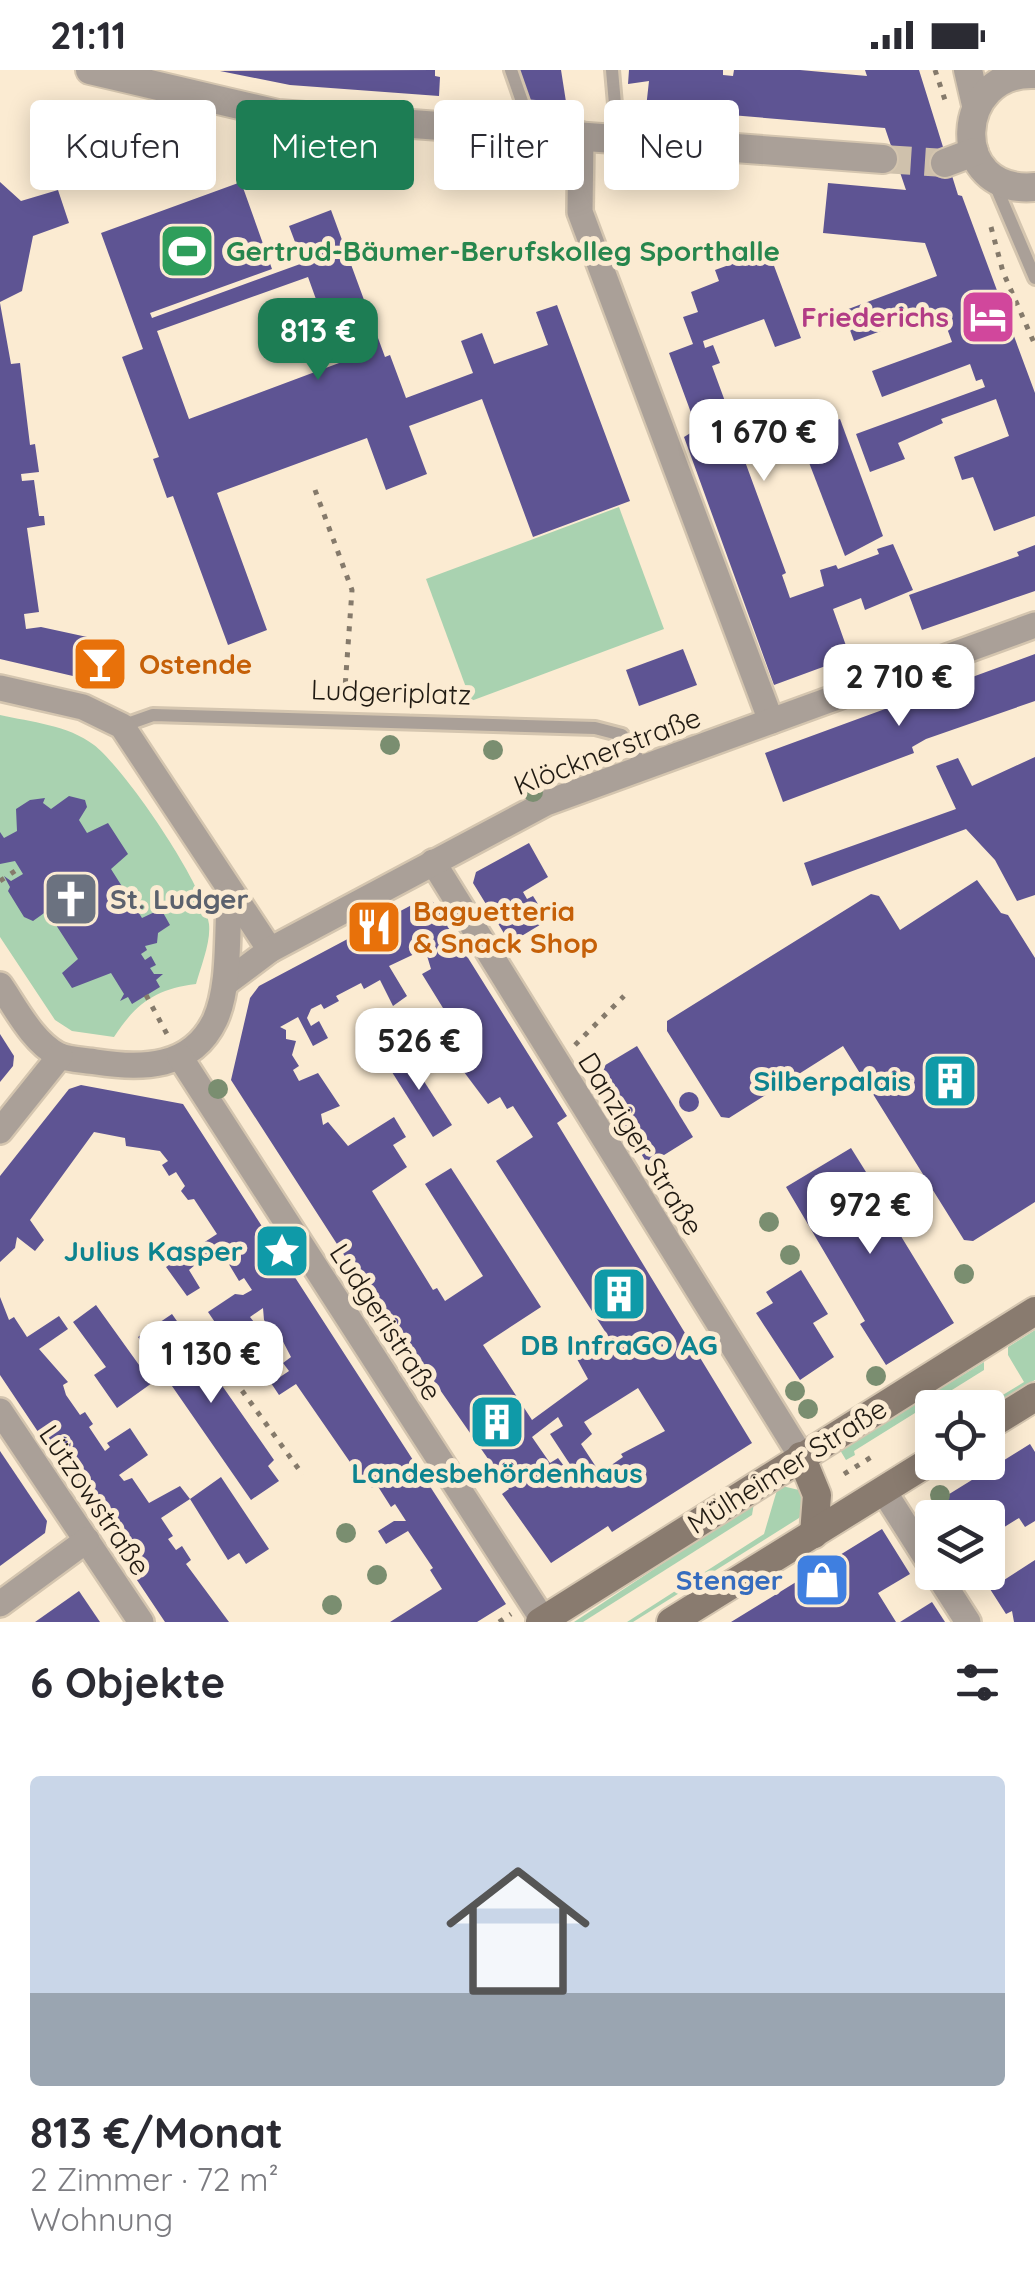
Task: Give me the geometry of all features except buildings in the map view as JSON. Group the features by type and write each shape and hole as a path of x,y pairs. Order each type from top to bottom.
{"main road":[{"name":"Mülheimer Straße","path":"541,1621 1035,1311"},
{"path":"1005,1416 1035,1397"},
{"path":"801,1456 817,1495 814,1534"},
{"path":"671,1622 915,1470"}],"street":[{"path":"90,70 278,114 434,125"},
{"path":"968,70 976,104 970,136 1035,205"},
{"path":"976,104 991,86 1019,73"},
{"path":"739,148 883,159"},
{"path":"944,162 1003,175"},
{"path":"580,190 580,212 771,722"},
{"name":"Klöcknerstraße","path":"226,983 270,950 546,803 1035,626"},
{"path":"0,688 83,707 122,726 270,950"},
{"name":"Danziger Straße","path":"433,862 801,1456"},
{"path":"0,985 33,1033 60,1056 128,1067 156,1066 180,1057 202,1040 215,1020 226,983 230,892"},
{"path":"0,1131 60,1056"},
{"name":"Ludgeristraße","path":"180,1057 541,1621"},
{"name":"Lützowstraße","path":"0,1411 140,1622"},
{"path":"882,1490 915,1541"},
{"path":"0,1604 87,1540"},
{"path":"947,1590 968,1622"}],"lane":[{"path":"511,70 521,100"},
{"path":"612,70 615,100"},
{"path":"1003,175 1035,278"},
{"name":"Ludgeriplatz","path":"122,726 153,715 595,728 622,735 644,766"}],"path":[{"path":"991,230 1035,345"},
{"path":"315,490 352,590 343,720"},
{"path":"1,879 17,874 11,863"},
{"path":"146,995 153,1008"},
{"path":"573,1048 624,996"},
{"path":"204,1338 304,1476"},
{"path":"844,1474 873,1456"}],"green space":[{"path":"619,507 664,629 471,701 426,579"},
{"path":"0,715 37,722 84,738 108,758 162,830 204,907 209,938 196,984 148,1000 130,1015 114,1037 72,1031 55,1020 0,937"},
{"path":"1035,1330 1035,1380 1005,1399 1005,1394 1024,1382 1008,1355 1008,1347"},
{"path":"984,1362 984,1370 952,1390 938,1390"},
{"path":"915,1404 915,1413 854,1451 855,1455 846,1460 840,1450"},
{"path":"782,1486 799,1490 805,1509 799,1518 633,1622 627,1622 764,1534 777,1490"},
{"path":"754,1503 752,1515 583,1622 574,1622"}],"tunnel":[{"path":"883,159 945,163"}],"place":[{"name":"Gertrud-Bäumer-Berufskolleg Sporthalle","path":"187,251"},
{"name":"Friederichs","path":"988,317"},
{"name":"Ostende","path":"100,664"},
{"name":"St. Ludger","path":"71,899"},
{"name":"Baguetteria & Snack Shop","path":"374,927"},
{"name":"Silberpalais","path":"950,1081"},
{"name":"Julius Kasper","path":"282,1251"},
{"name":"DB InfraGO AG","path":"619,1294"},
{"name":"Landesbehördenhaus","path":"497,1422"},
{"name":"Stenger","path":"822,1580"}]}
